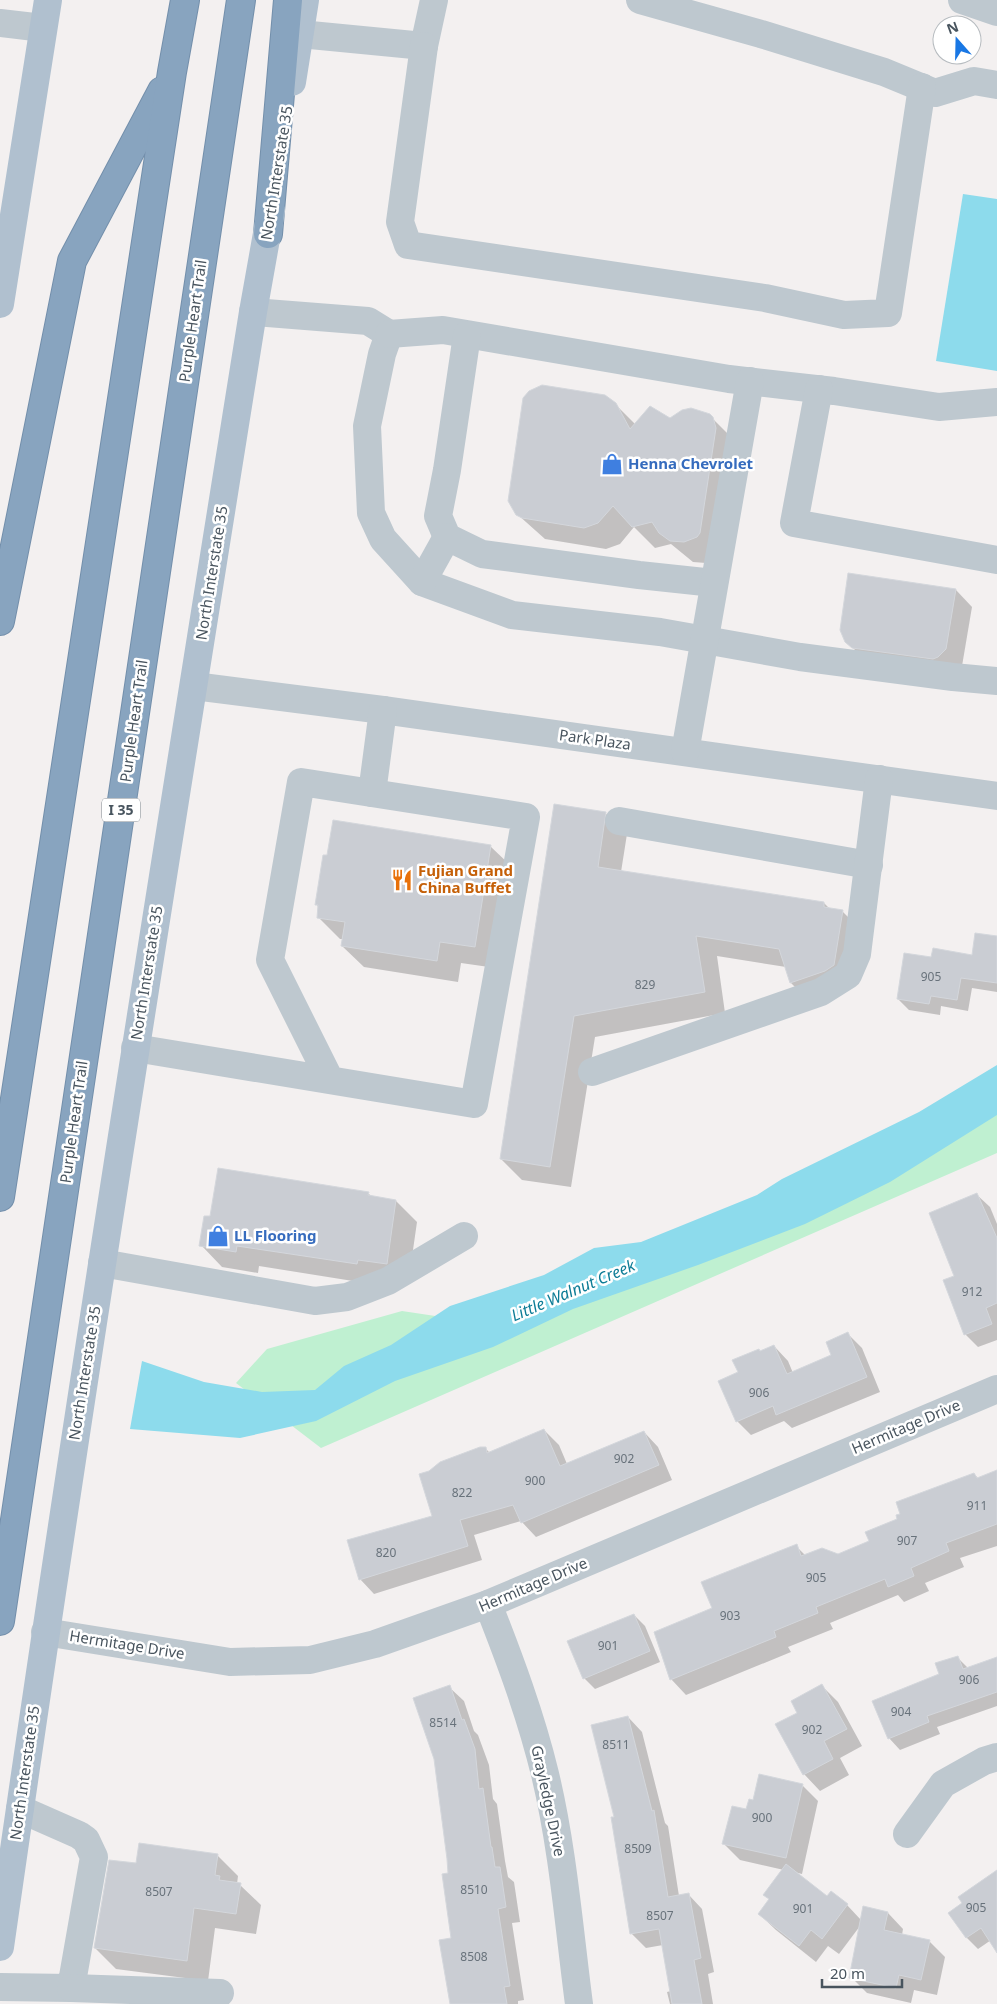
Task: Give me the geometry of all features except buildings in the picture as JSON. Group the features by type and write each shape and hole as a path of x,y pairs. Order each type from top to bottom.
{"highway":[{"path":"0,1197 184,0"},
{"name":"Purple Heart Trail","path":"0,1621 241,0"},
{"path":"268,234 288,0"},
{"path":"0,621 72,261 172,72"}],"main road":[{"path":"0,304 48,0"},
{"name":"North Interstate 35","path":"0,1947 45,1632 135,1048 305,0"}],"street":[{"path":"434,0 424,46 400,222 408,245 766,298 844,315 888,313 922,87"},
{"path":"640,0 769,36 884,72 936,93 974,81 997,85"},
{"path":"962,0 997,12"},
{"path":"0,23 43,28"},
{"path":"300,34 424,46"},
{"path":"253,312 368,321 389,334 443,330 750,382 819,389 939,407 997,402"},
{"path":"389,334 382,354 367,426 371,513 383,539 422,582 512,615 660,632 800,657 997,681"},
{"path":"467,335 447,470 438,516 448,537 482,554 639,576 714,583"},
{"path":"685,752 750,382"},
{"path":"819,389 794,523 997,560"},
{"path":"422,582 448,537"},
{"name":"Park Plaza","path":"194,686 384,710 997,796"},
{"path":"372,793 384,710"},
{"path":"592,1072 821,992 848,975 857,954 879,780"},
{"path":"135,1048 474,1104 526,817 301,782 270,960 330,1080"},
{"path":"619,821 868,865"},
{"path":"102,1263 315,1301 347,1297 388,1281 464,1236"},
{"name":"Hermitage Drive","path":"45,1632 230,1662 310,1660 375,1644 488,1604 997,1389"},
{"name":"Grayledge Drive","path":"488,1604 521,1691 545,1774 558,1844 579,2004"},
{"path":"907,1834 942,1784 984,1761 997,1757"},
{"path":"20,1809 79,1835 86,1840 94,1856 71,1988"},
{"path":"0,1987 220,1993"}],"green space":[{"path":"997,1078 997,1153 321,1448 236,1383 267,1349 402,1311 442,1317 691,1231"}],"water":[{"path":"963,194 997,199 997,371 936,361"},
{"name":"Little Walnut Creek","path":"997,1065 997,1115 890,1182 805,1224 698,1265 573,1309 493,1347 395,1381 316,1421 240,1438 130,1429 142,1361 204,1382 262,1392 315,1390 344,1366 391,1345 450,1306 544,1275 594,1248 641,1242 757,1195 782,1179 919,1112"}],"place":[{"name":"Henna Chevrolet","path":"612,464"},
{"name":"Fujian Grand China Buffet","path":"402,880"},
{"name":"LL Flooring","path":"218,1236"}]}
